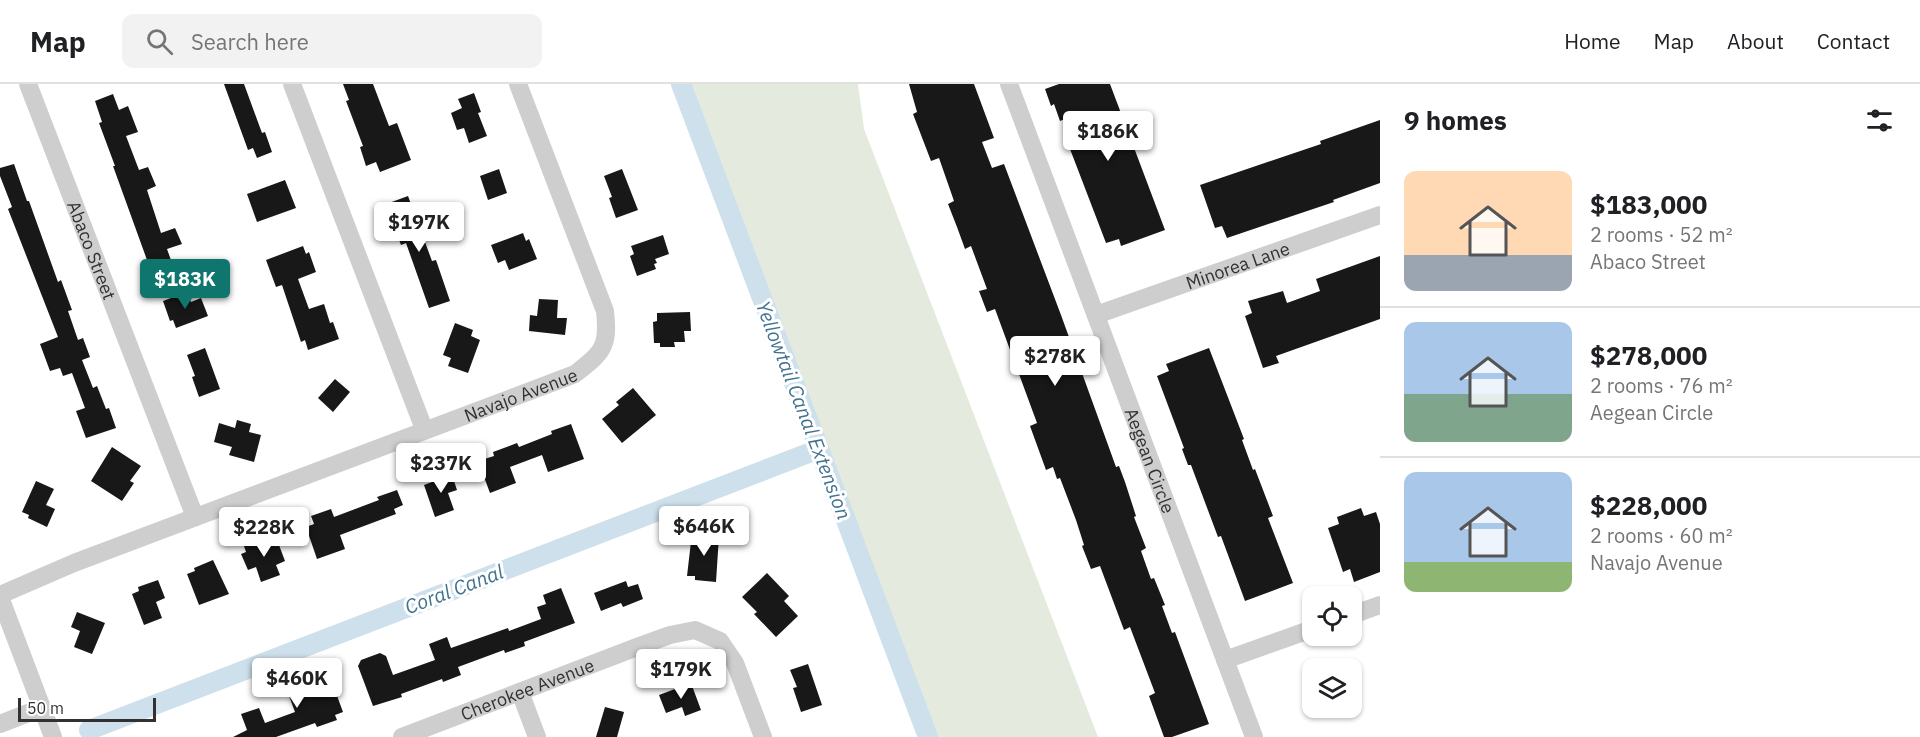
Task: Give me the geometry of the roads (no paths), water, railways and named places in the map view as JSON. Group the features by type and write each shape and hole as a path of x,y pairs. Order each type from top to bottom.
{"street":[{"name":"Abaco Street","path":"28,84 195,517"},
{"path":"291,84 424,429"},
{"name":"Navajo Avenue","path":"0,596 74,562 575,374 598,356 607,332 605,311 518,84"},
{"name":"Aegean Circle","path":"1009,84 1254,737"},
{"name":"Minorea Lane","path":"1096,315 1380,215"},
{"path":"0,596 53,737"},
{"path":"1362,611 1380,605"},
{"name":"Cherokee Avenue","path":"402,737 637,646 670,635 695,630 720,641 735,663 763,737"},
{"path":"1225,660 1302,633"},
{"path":"520,692 537,737"},
{"path":"0,723 41,708"}],"waterway":[{"name":"Yellowtail Canal Extension","path":"681,84 928,737"},
{"name":"Coral Canal","path":"89,730 819,449"}]}
